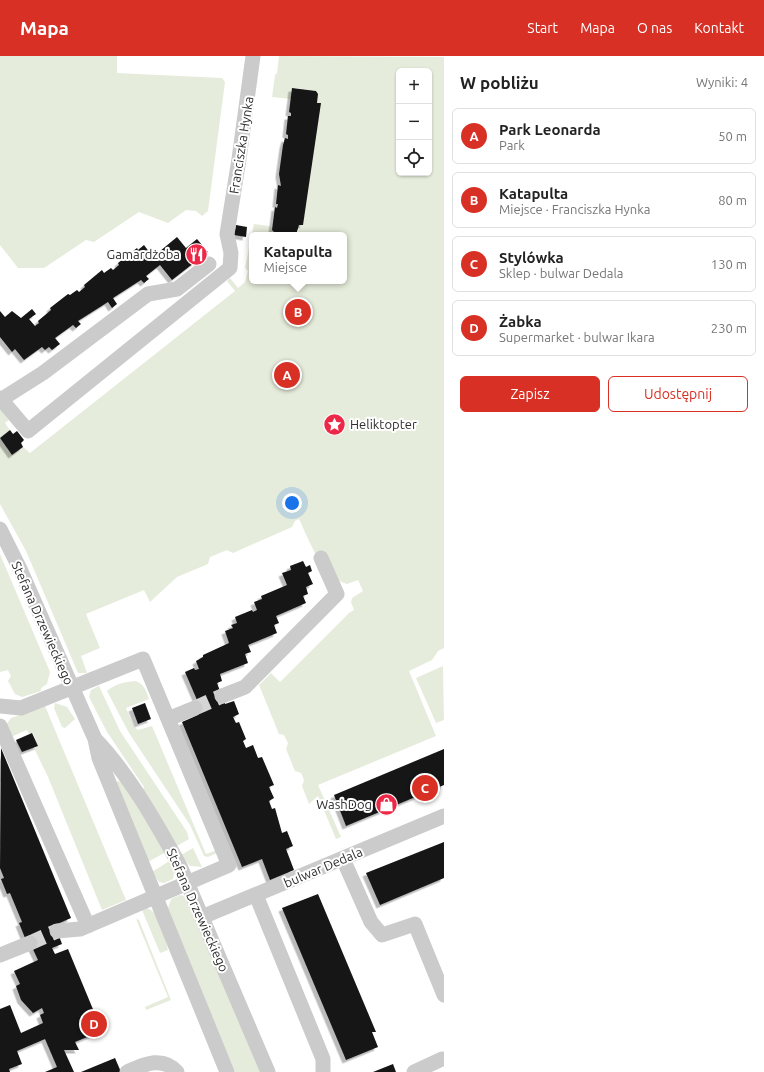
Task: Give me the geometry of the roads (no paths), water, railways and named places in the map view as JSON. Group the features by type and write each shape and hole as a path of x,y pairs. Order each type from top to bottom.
{"street":[{"name":"Franciszka Hynka","path":"206,289 230,268 231,253 227,234 240,159 253,56"},
{"path":"194,276 206,289 28,431 1,399 43,373 148,294 177,289 209,264"},
{"name":"Stefana Drzewieckiego","path":"3,535 95,739 99,758 228,1072"},
{"path":"222,696 245,687 337,594 321,558"},
{"path":"0,706 21,708 72,689 143,659 230,865 88,926 80,929 57,931"},
{"path":"168,718 195,708"},
{"path":"0,726 88,926"},
{"name":"Stefana Drzewieckiego","path":"95,739 119,768 167,841 188,882 268,1072"},
{"name":"bulwar Dedala","path":"202,917 444,816"},
{"path":"344,858 371,922 382,935 415,924 444,995"},
{"path":"256,895 323,1059 323,1072"},
{"path":"0,955 30,943"},
{"path":"414,1072 442,1059"},
{"path":"127,1072 152,1061 165,1064 177,1072"}],"tunnel":[{"path":"195,708 222,696"},
{"path":"30,943 57,931"}],"place":[{"name":"Gamardżoba","path":"196,254"},
{"name":"Katapulta","path":"298,312"},
{"name":"Park Leonarda","path":"287,375"},
{"name":"Heliktopter","path":"335,424"},
{"name":"Stylówka","path":"425,788"},
{"name":"WashDog","path":"387,804"},
{"name":"Żabka","path":"94,1024"}]}
